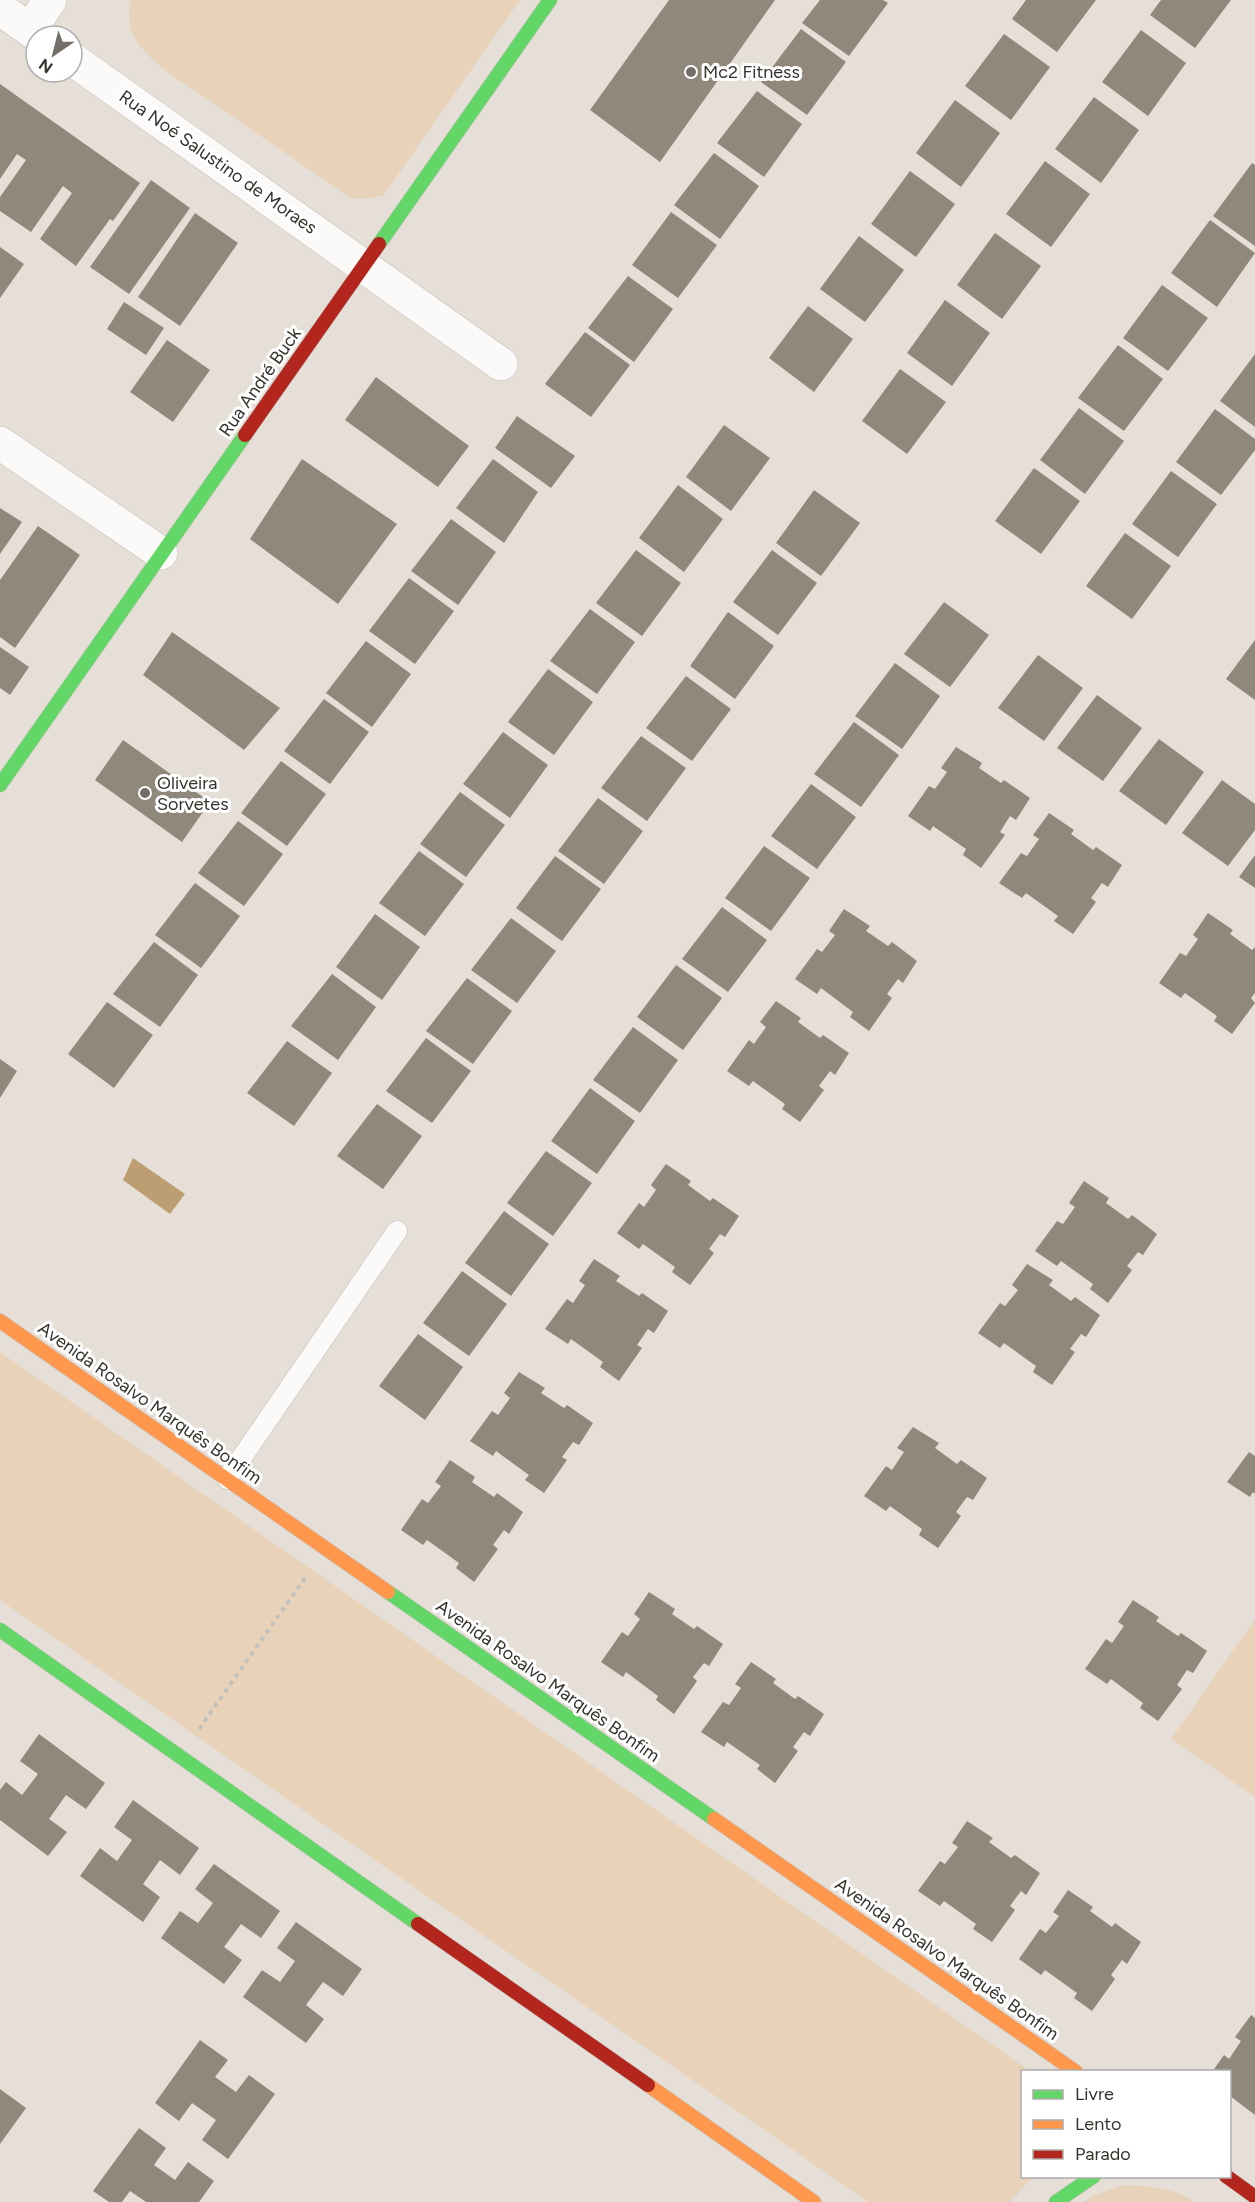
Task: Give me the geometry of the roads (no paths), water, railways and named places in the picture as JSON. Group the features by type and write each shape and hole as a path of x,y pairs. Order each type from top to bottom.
{"street":[{"path":"39,24 50,0"},
{"name":"Rua André Buck","path":"0,785 550,0"},
{"path":"0,9 24,25"},
{"name":"Rua Noé Salustino de Moraes","path":"84,67 501,364"},
{"path":"0,442 161,553"},
{"name":"Avenida Rosalvo Marquês Bonfim","path":"0,1321 1073,2070"},
{"path":"0,1630 814,2202"},
{"path":"1056,2202 1091,2178"},
{"path":"1229,2178 1255,2197"}],"lane":[{"path":"227,1479 397,1232"}],"place":[{"name":"Mc2 Fitness","path":"691,72"},
{"name":"Oliveira Sorvetes","path":"145,793"}]}
